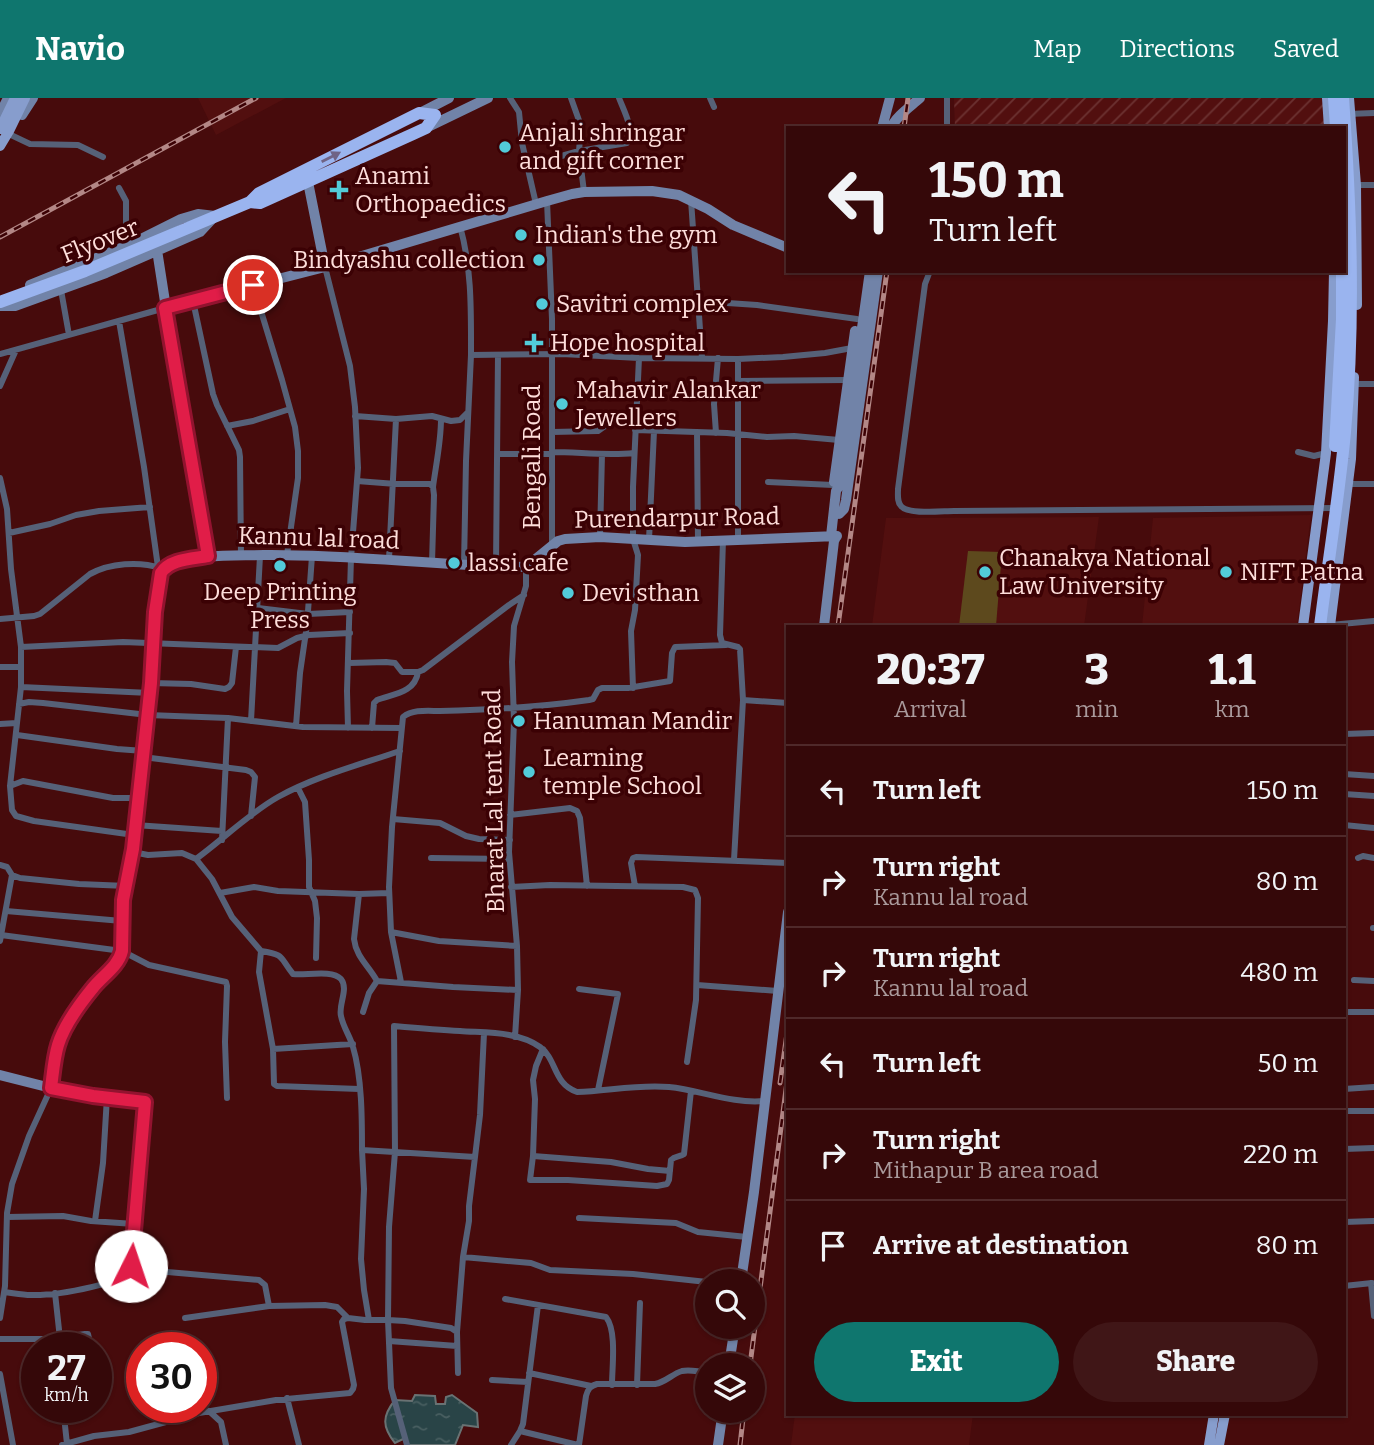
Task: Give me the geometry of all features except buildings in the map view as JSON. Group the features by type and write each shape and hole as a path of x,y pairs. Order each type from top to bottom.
{"highway":[{"path":"1332,124 1334,98"},
{"path":"1343,98 1345,126"},
{"path":"419,113 435,115 426,128 306,176 419,113"},
{"path":"387,129 393,143"},
{"path":"1327,625 1348,369 1350,239 1346,142"},
{"name":"Flyover","path":"0,302 85,271 250,202 259,193 306,176"},
{"path":"1312,625 1334,466 1342,273"}],"main road":[{"path":"0,129 15,98"},
{"path":"0,146 24,98"},
{"path":"1327,98 1332,124"},
{"path":"1327,625 1350,459 1354,384 1356,186 1349,98"},
{"path":"1303,625 1326,453 1334,273"},
{"path":"1209,1445 1214,1416"},
{"path":"1219,1445 1224,1416"}],"street":[{"path":"0,114 8,98"},
{"path":"0,154 33,98"},
{"path":"419,113 449,98"},
{"path":"426,128 488,98"},
{"path":"510,98 519,113 526,166 536,204"},
{"path":"571,98 581,126 579,151 584,192"},
{"path":"526,166 579,151 628,143 629,130 619,98"},
{"path":"709,98 713,107"},
{"path":"883,126 890,98"},
{"path":"892,126 898,117 920,98"},
{"path":"947,98 947,126"},
{"path":"1332,124 1350,114 1374,113"},
{"path":"11,135 30,144 78,145 103,157"},
{"path":"306,176 350,366 355,416 358,468 351,558 348,728"},
{"path":"1356,186 1374,185"},
{"path":"119,188 126,201 126,246"},
{"path":"0,354 325,267 584,192 652,191 679,195 733,225 786,247"},
{"path":"691,200 702,358"},
{"name":"Bengali Road","path":"547,201 552,305 552,546"},
{"path":"0,302 181,219 198,214 215,216"},
{"path":"0,302 15,306 106,273 200,232 215,216"},
{"path":"460,226 466,246 471,296 464,565"},
{"path":"156,250 208,556"},
{"path":"824,625 837,503 841,491 836,485 839,440 864,273"},
{"path":"836,485 870,273"},
{"path":"837,503 843,511 878,273"},
{"path":"929,273 925,284 898,489 900,505 905,510 1344,508"},
{"path":"253,285 290,409 299,452 287,555"},
{"path":"61,290 69,335"},
{"path":"192,301 213,394 239,450 241,556"},
{"path":"698,301 757,305 857,319"},
{"path":"0,1318 4,1292 3,1232 15,1172 51,1088 58,1046 64,1031 93,988 120,958 122,951 123,900 139,798 161,568 119,321"},
{"path":"471,355 738,359 795,356 852,348"},
{"path":"0,386 16,350"},
{"path":"496,566 498,355"},
{"path":"633,688 631,631 638,555 633,539 634,453 639,358"},
{"path":"716,433 714,404 718,358"},
{"path":"737,540 738,359"},
{"path":"738,381 848,380"},
{"path":"1354,384 1374,384"},
{"path":"227,426 290,409"},
{"path":"355,416 396,419 426,416 451,421 460,420 468,412"},
{"path":"389,559 396,419"},
{"path":"432,563 433,487 441,419"},
{"path":"552,432 598,431 612,421 635,422"},
{"path":"635,430 839,440"},
{"path":"649,540 654,430"},
{"path":"697,432 698,541"},
{"path":"1298,452 1314,456 1326,453"},
{"path":"498,454 634,453"},
{"path":"600,537 602,454"},
{"path":"0,478 9,531 21,647 21,687 10,786 10,803 16,816 41,822 135,830 222,831"},
{"path":"357,481 424,483 433,487"},
{"path":"768,482 836,485"},
{"path":"1347,484 1374,484"},
{"path":"0,531 50,524 99,511 150,507"},
{"name":"Purendarpur Road","path":"526,567 565,539 600,537 698,541 834,537"},
{"path":"723,540 720,629 721,639 726,645"},
{"path":"251,721 260,555"},
{"name":"Kannu lal road","path":"161,568 176,562 208,556 260,555 526,567"},
{"path":"296,726 312,556"},
{"path":"0,619 34,616 44,612 97,570 138,564 161,568"},
{"name":"Bharat Lal tent Road","path":"516,1037 517,946 509,859 513,634 524,595 526,567"},
{"path":"348,663 395,663 402,672 418,672 429,667 524,595"},
{"path":"258,608 307,614 350,612"},
{"path":"1336,625 1374,621"},
{"path":"21,647 123,642 278,648 305,636 350,633"},
{"path":"21,687 150,688 191,684 225,689 232,683 236,647"},
{"path":"401,982 391,932 389,893 401,729 403,717 409,713 589,701 602,688 633,688 670,681 675,647 738,647 743,700 734,860"},
{"path":"0,667 21,667"},
{"path":"372,728 374,703 406,690 414,684 418,672"},
{"path":"743,700 786,703"},
{"path":"19,704 43,703 148,715 228,718 296,726 401,729"},
{"path":"222,840 228,718"},
{"path":"0,724 17,723"},
{"path":"1346,734 1374,733"},
{"path":"17,735 246,770 255,777 251,816"},
{"path":"196,859 274,799 313,781 400,751"},
{"path":"1346,774 1374,776"},
{"path":"10,786 23,781 113,798 139,798"},
{"path":"298,788 305,802 309,880 317,918 316,958"},
{"path":"1346,793 1374,796"},
{"path":"510,815 570,808 577,811 587,886"},
{"path":"393,819 440,823 466,836 479,839 510,840"},
{"path":"1346,825 1374,828"},
{"path":"132,852 149,855 182,853 196,859 220,893 232,917 261,951 282,957 293,974 314,973 339,977 342,980 344,986 341,1017 353,1044 359,1089 363,1197 361,1259 369,1320"},
{"path":"635,886 631,863 633,858 640,856 786,863"},
{"path":"431,858 509,859"},
{"path":"1358,858 1374,858"},
{"path":"0,865 7,867 12,875 20,878 127,886"},
{"path":"12,875 1,938 122,951 149,964 226,982 227,1098"},
{"path":"511,887 635,886 682,887 695,890 698,893 697,985 687,1062"},
{"path":"220,893 254,887 312,893 389,893"},
{"path":"359,894 355,946 377,981"},
{"path":"6,911 122,921"},
{"path":"743,1269 786,928"},
{"path":"391,932 439,941 517,946"},
{"path":"261,951 259,972 273,1049 273,1081 277,1086 359,1089"},
{"path":"1354,980 1374,981"},
{"path":"377,981 518,990"},
{"path":"363,1012 369,993 377,981"},
{"path":"697,985 778,991"},
{"path":"579,989 618,994 597,1090"},
{"path":"1346,1012 1374,1012"},
{"path":"407,1445 391,1388 388,1320 388,1227 395,1152 394,1026 516,1037 536,1044 544,1049 561,1082 577,1092 646,1086 669,1087 747,1101 764,1101"},
{"path":"458,1373 457,1332 480,1115 484,1033"},
{"path":"273,1049 353,1044"},
{"path":"544,1049 533,1080 533,1156 530,1180 662,1186 667,1184 671,1160 684,1154 691,1091"},
{"path":"0,1075 51,1088 147,1102 130,1277"},
{"path":"1346,1089 1374,1087"},
{"path":"95,1221 103,1163 107,1097"},
{"path":"1346,1111 1374,1111"},
{"path":"1346,1149 1374,1148"},
{"path":"362,1150 475,1157"},
{"path":"533,1156 611,1162 670,1171"},
{"path":"0,1193 10,1194"},
{"path":"7,1217 64,1216 134,1224"},
{"path":"579,1218 676,1223 698,1233 747,1237"},
{"path":"1346,1222 1374,1221"},
{"path":"463,1257 531,1263 550,1270 695,1281"},
{"path":"4,1292 31,1295 55,1293 156,1270 258,1280 265,1285 269,1306"},
{"path":"1346,1286 1372,1283 1374,1315"},
{"path":"55,1293 59,1332"},
{"path":"505,1299 606,1317 612,1333 612,1385"},
{"path":"637,1385 640,1303"},
{"path":"185,1318 269,1306 332,1305 348,1318"},
{"path":"511,1445 520,1431 524,1416 538,1305"},
{"path":"217,1410 287,1398 349,1393 353,1390 352,1376 342,1329 342,1322 348,1318 405,1321 451,1328 457,1332"},
{"path":"0,1339 21,1339"},
{"path":"389,1341 457,1346"},
{"path":"529,1373 591,1386 663,1383 676,1373 684,1370 695,1371"},
{"path":"0,1374 13,1445"},
{"path":"492,1380 528,1382"},
{"path":"520,1431 578,1445 586,1396 591,1386"},
{"path":"287,1398 299,1445"},
{"path":"217,1418 221,1422 226,1445"},
{"path":"63,1423 64,1444 94,1436 129,1432 160,1423"},
{"path":"718,1445 721,1423"},
{"path":"114,1434 115,1445"}],"shaded area":[{"path":"198,98 286,98 216,135"},
{"path":"954,98 1329,98 1330,126 955,126"},
{"name":"NIFT Patna","path":"1311,515 1297,625 1142,625 1153,518"},
{"name":"Chanakya National Law University","path":"1099,517 1084,625 872,625 886,518"},
{"path":"968,551 1002,552 996,625 959,625"},
{"path":"795,1416 973,1416 969,1445 791,1445"}],"water":[{"path":"415,1395 435,1396 436,1404 445,1404 446,1397 452,1395 477,1413 478,1427 463,1425 455,1445 409,1445 403,1439 395,1443 386,1427 388,1411 395,1400 412,1401"}],"railway":[{"path":"0,237 256,98"},
{"path":"904,126 908,98"},
{"path":"838,625 887,273"},
{"path":"780,1083 786,1040"},
{"path":"752,1353 786,1089"},
{"path":"740,1445 743,1423"}],"place":[{"name":"Anjali shringar and gift corner","path":"505,147"},
{"name":"Anami Orthopaedics","path":"339,190"},
{"name":"Indian's the gym","path":"521,235"},
{"name":"Bindyashu collection","path":"539,260"},
{"name":"Savitri complex","path":"542,304"},
{"name":"Hope hospital","path":"534,343"},
{"name":"Mahavir Alankar Jewellers","path":"562,404"},
{"name":"lassi cafe","path":"454,563"},
{"name":"Deep Printing Press","path":"280,566"},
{"name":"Chanakya National Law University","path":"985,572"},
{"name":"NIFT Patna","path":"1226,572"},
{"name":"Devi sthan","path":"568,593"},
{"name":"Hanuman Mandir","path":"519,721"},
{"name":"Learning temple School","path":"529,772"}],"route":[{"path":"131,1266 145,1102 51,1088 58,1046 64,1031 93,988 120,958 122,951 123,900 133,849 161,573 163,568 176,562 208,556 165,308 253,285"}]}
